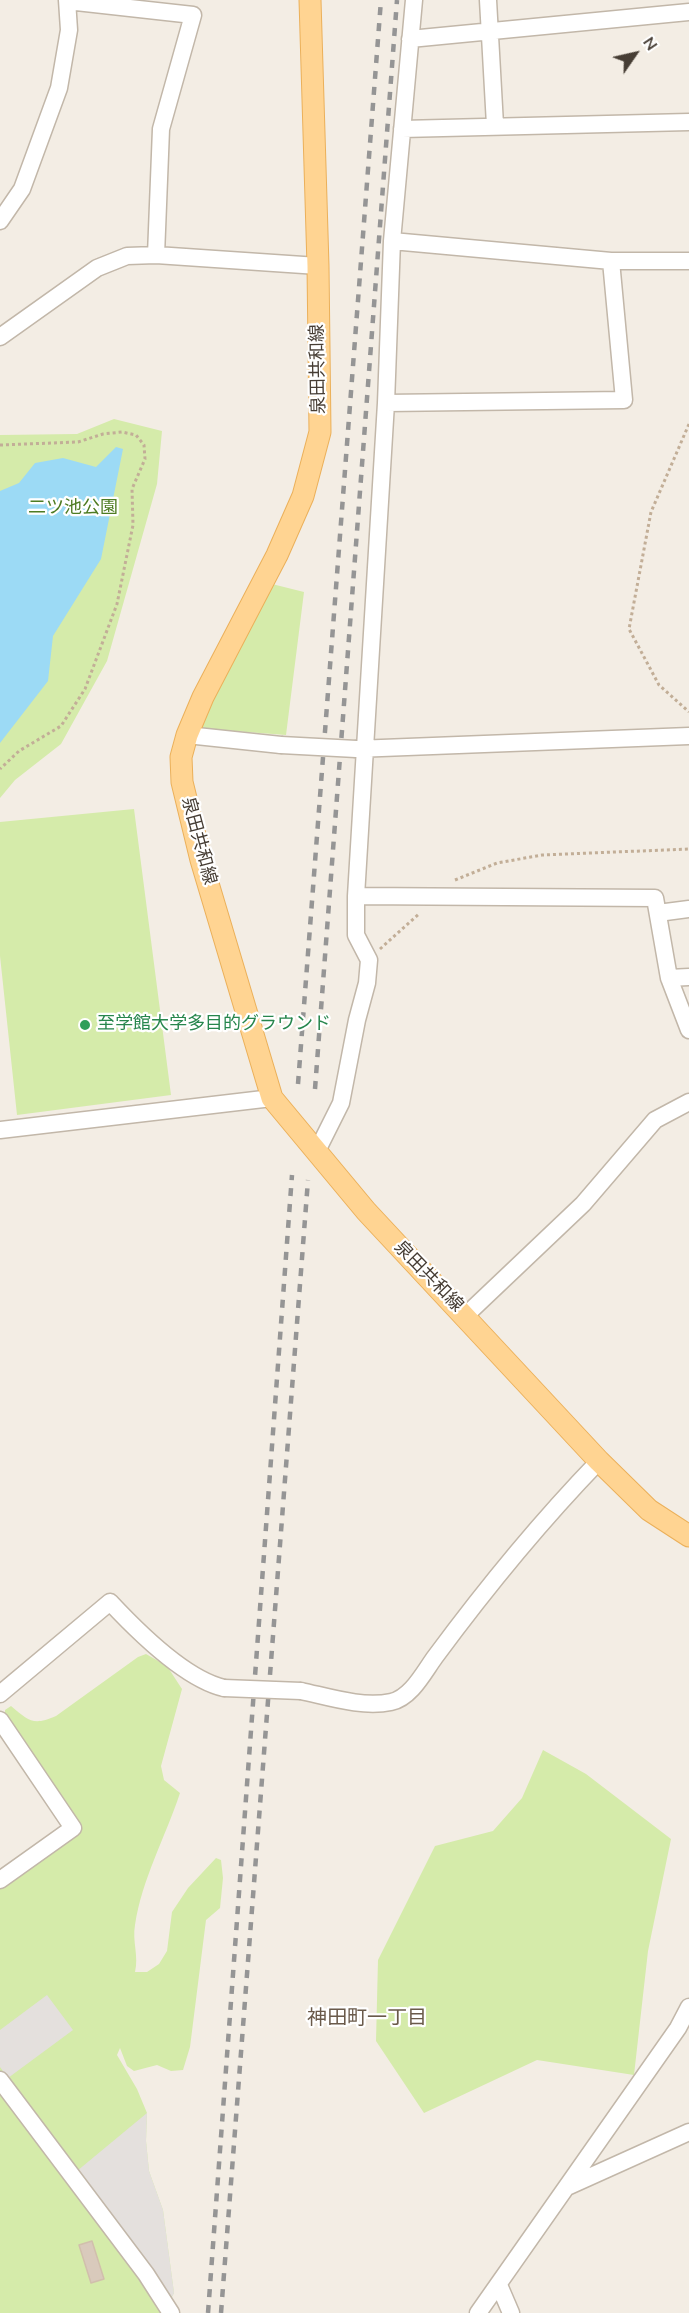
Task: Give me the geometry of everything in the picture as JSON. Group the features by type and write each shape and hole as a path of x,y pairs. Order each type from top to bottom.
{"main road":[{"name":"泉田共和線","path":"310,0 318,266 320,432 303,496 277,555 203,697 187,735 181,757 182,782 201,860 272,1098 366,1211 599,1461 649,1509 689,1536"}],"street":[{"path":"317,1151 341,1103 357,1020 367,983 369,960 356,934 360,750 386,403 392,241 414,0"},
{"path":"488,0 495,125"},
{"path":"0,221 22,189 58,88 69,30 67,1 193,15 161,129 156,255"},
{"path":"410,39 689,12"},
{"path":"402,129 689,122"},
{"path":"392,241 611,261 689,261"},
{"path":"0,337 97,268 127,256 156,255 318,266"},
{"path":"386,403 624,400 611,261"},
{"path":"187,735 281,745 360,750 689,735"},
{"path":"356,896 655,898 669,978 689,1030"},
{"path":"658,913 689,909"},
{"path":"669,978 689,977"},
{"path":"0,1130 272,1098"},
{"path":"465,1316 583,1204 655,1120 689,1102"},
{"path":"0,1694 110,1602 145,1639 208,1684 224,1688 301,1692 358,1702 392,1702 409,1691 472,1606 576,1484 599,1461"},
{"path":"0,1720 73,1828 0,1880"},
{"path":"478,2313 678,2028 689,2007"},
{"path":"0,2080 138,2263 171,2313"},
{"path":"566,2187 689,2132"},
{"path":"499,2285 511,2313"}],"path":[{"path":"689,424 651,512 629,629 659,685 689,712"},
{"path":"0,445 78,442 103,434 122,432 135,435 144,445 145,459 132,489 133,525 117,604 85,689 61,726 19,751 0,769"},
{"path":"369,960 458,878 497,863 542,855 689,849"}],"green space":[{"name":"二ツ池公園","path":"114,419 162,431 157,484 107,661 61,744 15,780 0,798 0,435 77,434"},
{"path":"268,583 304,592 286,735 194,728"},
{"name":"至学館大学多目的グラウンド","path":"134,809 171,1095 17,1115 0,956 0,822"},
{"path":"146,1654 167,1666 182,1689 161,1766 164,1780 180,1793 148,1875 138,1908 134,1931 135,1972 147,1972 159,1964 167,1951 172,1912 188,1888 216,1858 221,1860 223,1878 220,1908 206,1920 190,2047 183,2070 171,2071 157,2065 134,2071 127,2066 120,2048 117,2055 137,2089 147,2113 146,2141 149,2171 163,2210 174,2293 163,2313 0,2313 0,1885 78,1828 5,1719 5,1710 11,1706 27,1718 36,1721 56,1716 138,1657"},
{"path":"543,1750 586,1774 671,1839 648,1951 634,2075 537,2060 424,2113 376,2041 378,1960 435,1846 493,1831 522,1798"}],"shaded area":[{"path":"47,1995 73,2030 8,2078 0,2067 0,2030"},
{"path":"147,2113 146,2141 149,2171 163,2210 174,2293 172,2297 77,2171"}],"water":[{"path":"116,447 123,449 101,559 53,636 48,681 0,743 0,491 19,483 35,463 63,458 96,467"}],"building":[{"path":"92,2241 104,2279 91,2283 79,2245"}],"railway":[{"path":"298,1084 381,0"},
{"path":"315,1089 397,0"},
{"path":"208,2313 292,1175"},
{"path":"221,2313 308,1180"}],"place":[{"name":"至学館大学多目的グラウンド","path":"85,1025"}],"district":[{"name":"神田町一丁目","path":"367,2019"}]}
